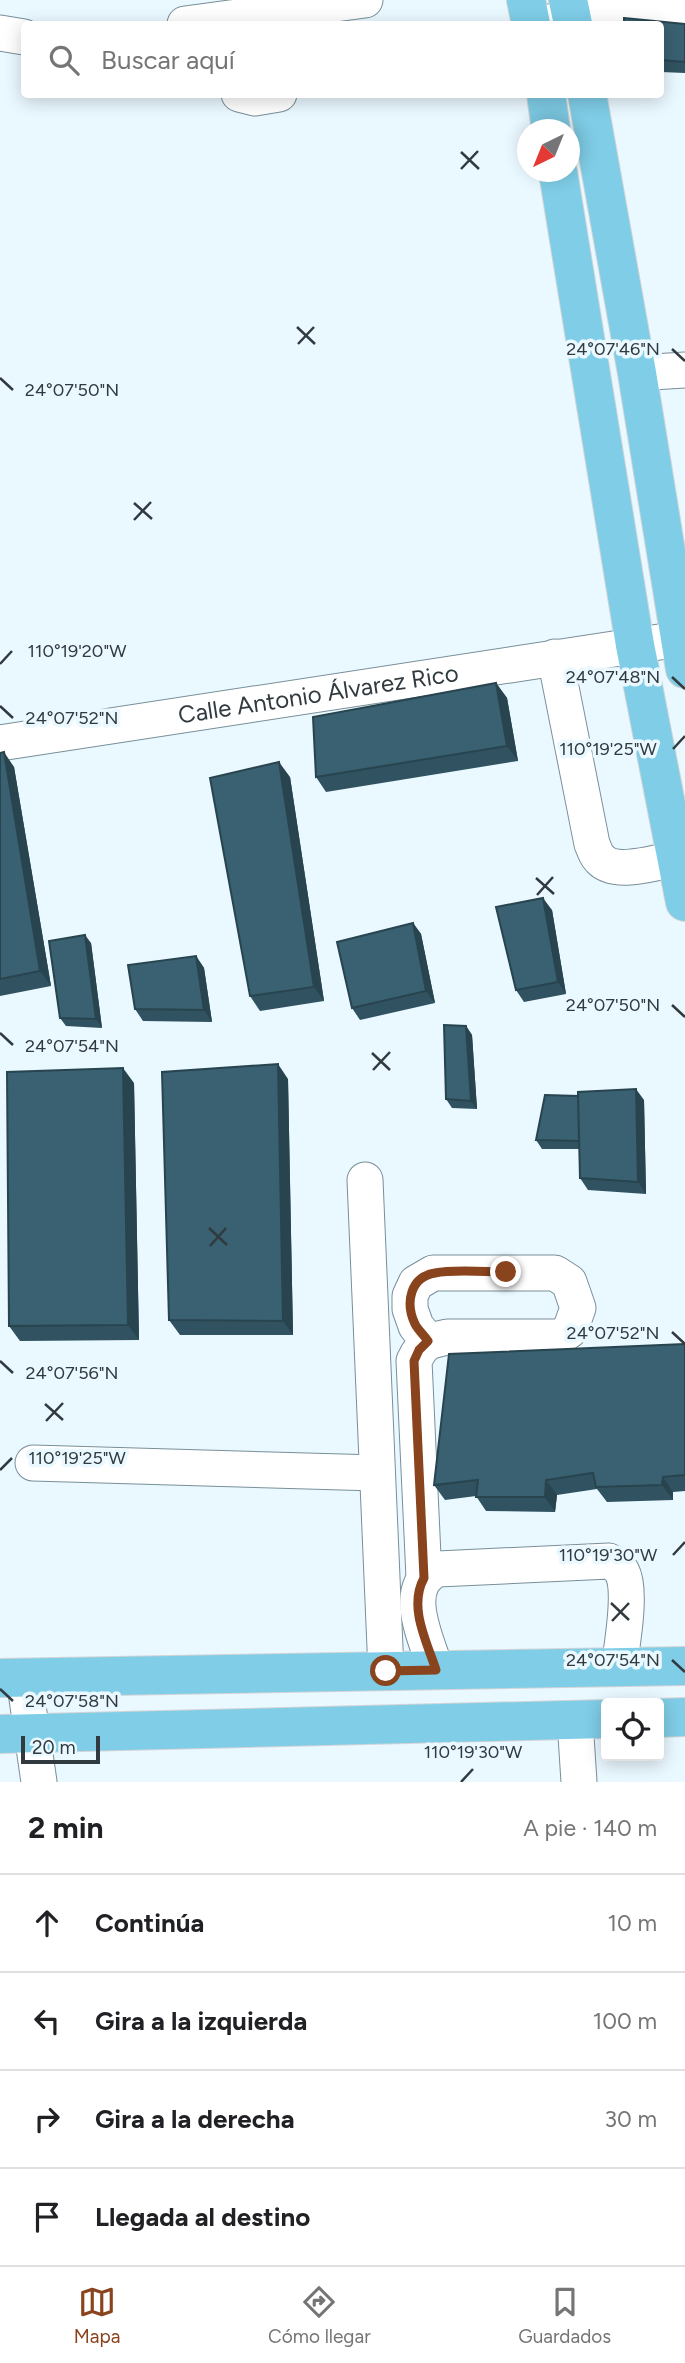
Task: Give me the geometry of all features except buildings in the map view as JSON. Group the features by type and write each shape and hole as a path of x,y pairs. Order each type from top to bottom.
{"main road":[{"path":"526,0 530,21"},
{"path":"547,98 549,119"},
{"path":"588,98 637,373 682,654"},
{"path":"560,182 635,645 685,902"},
{"path":"12,1678 685,1666"},
{"path":"664,1718 685,1717"},
{"path":"16,1734 591,1720"}],"street":[{"path":"234,21 282,18 365,0"},
{"path":"564,16 602,8 685,15"},
{"path":"0,33 21,36"},
{"path":"637,373 685,370"},
{"name":"Calle Antonio Álvarez Rico","path":"0,743 635,645 682,654"},
{"path":"555,657 592,844 600,860 614,867 628,868 678,859"},
{"path":"365,1180 386,1671"},
{"path":"428,1341 419,1350 414,1361 424,1578 418,1594 419,1611 436,1670"},
{"path":"33,1463 377,1472"},
{"path":"424,1578 438,1569 609,1561 617,1565 624,1580 626,1614 619,1667"},
{"path":"12,1678 16,1734 39,1782"},
{"path":"579,1782 591,1720"}],"route":[{"path":"386,1671 436,1670 422,1627 418,1603 420,1585 424,1578 414,1361 419,1350 428,1341 416,1326 410,1309 410,1296 416,1283 433,1273 506,1272"}]}
